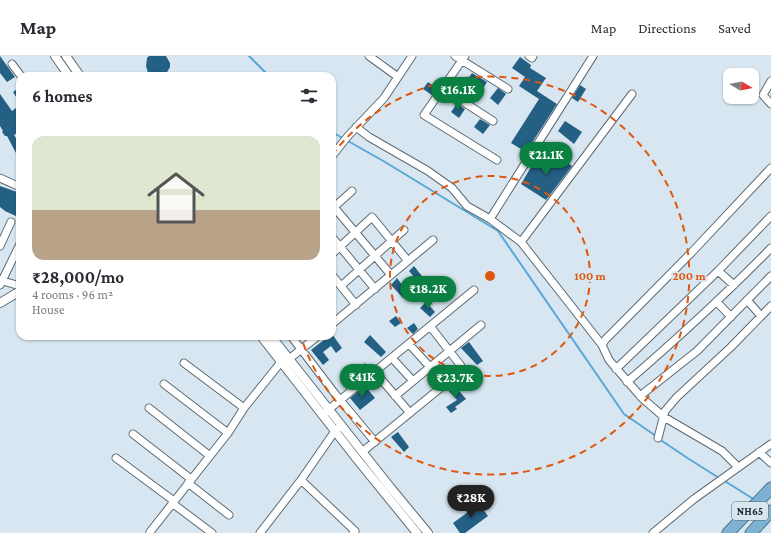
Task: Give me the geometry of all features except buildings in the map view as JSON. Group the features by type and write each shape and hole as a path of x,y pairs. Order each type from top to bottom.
{"highway":[{"name":"NH65","path":"728,533 771,488"},
{"name":"NH65","path":"751,533 771,512"}],"street":[{"path":"55,56 66,72"},
{"path":"66,56 77,72"},
{"path":"369,56 398,77"},
{"path":"336,151 356,127 384,98 412,56"},
{"path":"455,56 463,58 508,89"},
{"path":"529,56 532,58 533,56"},
{"path":"490,219 593,56"},
{"path":"463,58 424,115 497,160"},
{"path":"12,64 18,72"},
{"path":"771,81 763,96 771,104"},
{"path":"442,88 493,121"},
{"path":"521,242 632,94"},
{"path":"356,127 369,137 428,171 452,188 468,206 490,219 521,242 602,345 609,360 640,396 664,417 722,451 738,467"},
{"path":"602,345 605,340 692,252 771,168"},
{"path":"0,178 16,185"},
{"path":"336,205 352,191"},
{"path":"336,211 356,232 391,275"},
{"path":"616,369 718,271 771,216"},
{"path":"336,250 372,217 408,261"},
{"path":"0,246 11,222"},
{"path":"356,304 337,285 359,270 404,230"},
{"path":"336,321 433,240"},
{"path":"336,242 375,289"},
{"path":"627,382 717,302 771,248"},
{"path":"16,252 1,282 16,285"},
{"path":"718,271 734,285"},
{"path":"640,396 697,351 771,276"},
{"path":"326,412 474,290"},
{"path":"0,303 16,293"},
{"path":"747,300 761,316"},
{"path":"717,302 731,317"},
{"path":"658,438 665,411 677,397 731,347 771,306"},
{"path":"395,396 481,325"},
{"path":"362,452 462,369 430,326"},
{"path":"264,340 281,362 326,412"},
{"path":"275,340 338,429 417,533"},
{"path":"294,340 340,401 375,442"},
{"path":"289,359 312,340"},
{"path":"409,344 430,367"},
{"path":"392,358 413,381"},
{"path":"150,532 228,433 244,408 281,362"},
{"path":"184,363 244,408"},
{"path":"375,372 410,413"},
{"path":"164,384 228,433"},
{"path":"149,408 210,456"},
{"path":"338,429 362,452 428,533"},
{"path":"260,533 338,429"},
{"path":"133,434 229,515"},
{"path":"653,533 704,491 771,444"},
{"path":"760,452 771,463"},
{"path":"116,458 212,533"},
{"path":"301,480 355,531 353,533"}],"waterway":[{"path":"249,56 265,72"},
{"path":"336,134 385,162 498,231 624,414 656,436"},
{"path":"659,439 719,478"},
{"path":"723,480 755,500"},
{"path":"760,503 768,509"}]}
